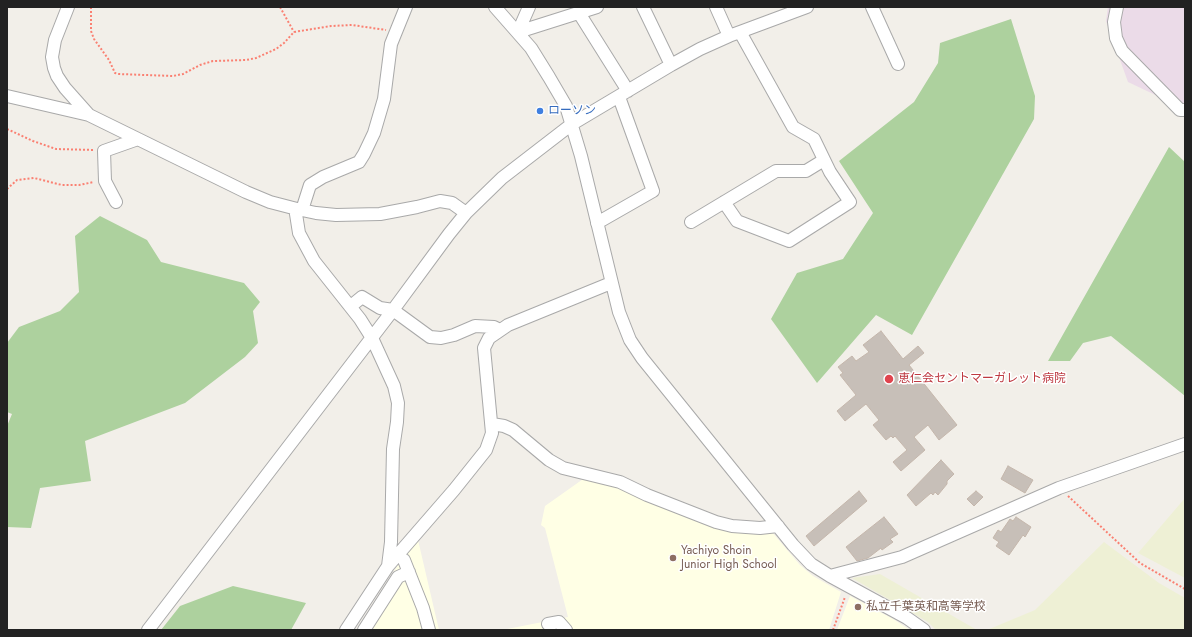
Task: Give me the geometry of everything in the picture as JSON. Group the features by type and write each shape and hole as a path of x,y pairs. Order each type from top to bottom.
{"street":[{"path":"68,7 55,40 52,57 54,68 57,76 65,88 89,115"},
{"path":"388,566 391,542 393,449 398,403 394,386 372,338 351,306 314,261 299,233 296,214 300,209 310,185 323,177 359,162 364,154 374,133 384,99 391,44 406,7"},
{"path":"495,7 531,48 566,106 581,156 619,312 630,340 642,358 793,545 811,564 907,618 924,630"},
{"path":"518,32 529,7"},
{"path":"518,32 597,7"},
{"path":"643,7 671,65"},
{"path":"716,7 735,34 794,127 814,139 830,172 850,202 789,241 737,221 724,202"},
{"path":"148,630 466,213 502,178 572,124 671,65 700,49 735,34 807,7"},
{"path":"872,7 898,64"},
{"path":"1117,7 1114,22 1116,38 1122,51 1180,110 1185,110"},
{"path":"579,13 624,94 653,191 597,223"},
{"path":"7,96 89,115 246,192 270,202 316,213 336,215 380,214 440,201 452,203 466,213"},
{"path":"116,202 105,181 104,151 138,139"},
{"path":"691,222 776,171 806,172 824,160"},
{"path":"346,630 388,566 454,490 486,450 492,433 484,348 489,338 508,325 611,283"},
{"path":"351,306 362,297 380,308 393,310 418,330 430,337 441,338 454,335 475,326 494,326 500,330"},
{"path":"492,424 504,426 513,430 549,460 563,468 620,482 647,495 716,522 732,526 753,528 778,526"},
{"path":"830,576 902,557 1059,488 1185,444"},
{"path":"404,560 423,608 429,630"},
{"path":"364,630 398,577 410,572"},
{"path":"548,624 559,622 566,630"}],"path":[{"path":"91,7 91,31 94,39 109,60 115,73 118,74 173,76 184,74 200,65 213,61 246,60 256,58 276,49 294,32 331,26 352,25 396,32"},
{"path":"280,7 294,32"},
{"path":"7,129 33,141 56,149 104,151"},
{"path":"7,189 17,180 34,178 62,185 79,185 105,181"},
{"path":"1059,488 1140,563 1185,589"},
{"path":"833,630 849,586"}],"shaded area":[{"path":"1108,7 1185,7 1185,109 1128,82 1106,21"},
{"name":"Yachiyo Shoin Junior High School","path":"586,477 619,485 646,499 771,531 800,565 813,576 841,592 829,630 502,630 568,617 545,528 541,525 545,506"},
{"path":"1185,498 1185,578 1138,553"},
{"path":"418,540 439,630 357,630 398,565"},
{"path":"1104,542 1159,583 1185,598 1185,630 987,630 1035,610"},
{"path":"880,574 977,630 936,630 928,622 852,578"},
{"name":"私立千葉英和高等学校","path":"850,596 893,619 910,630 837,630"}],"green space":[{"path":"1011,19 1035,96 1034,119 912,335 876,315 817,383 771,319 797,273 843,259 873,213 839,161 914,102 938,63 940,43"},
{"path":"1169,147 1185,162 1185,396 1111,336 1083,343 1070,361 1048,361"},
{"path":"100,216 147,240 161,262 244,283 260,302 253,311 258,343 245,357 185,403 85,441 91,481 40,488 31,528 7,527 7,426 12,414 7,412 7,343 19,327 60,311 79,292 75,236"},
{"path":"233,586 306,603 291,630 161,630 180,606"}],"building":[{"path":"881,331 903,359 918,346 924,353 909,365 957,425 939,440 928,425 914,437 925,450 901,471 893,462 907,450 895,436 893,438 891,436 886,440 873,425 879,420 866,404 845,421 837,411 856,395 840,375 843,373 838,367 852,356 856,361 869,352 863,345"},
{"path":"941,460 954,474 947,481 947,484 938,495 935,492 933,495 931,493 916,506 907,495"},
{"path":"1008,466 1033,480 1025,493 1001,479"},
{"path":"859,491 867,501 814,546 806,536"},
{"path":"976,491 983,497 974,506 967,499"},
{"path":"884,517 898,534 890,539 893,542 882,550 881,548 868,558 857,561 846,547"},
{"path":"1016,517 1031,527 1025,537 1023,535 1009,555 996,546 999,542 993,538 998,530 1001,532 1010,519 1013,521"}],"place":[{"name":"ローソン","path":"540,111"},
{"name":"恵仁会セントマーガレット病院","path":"889,379"},
{"name":"Yachiyo Shoin Junior High School","path":"673,558"},
{"name":"私立千葉英和高等学校","path":"858,607"}]}
